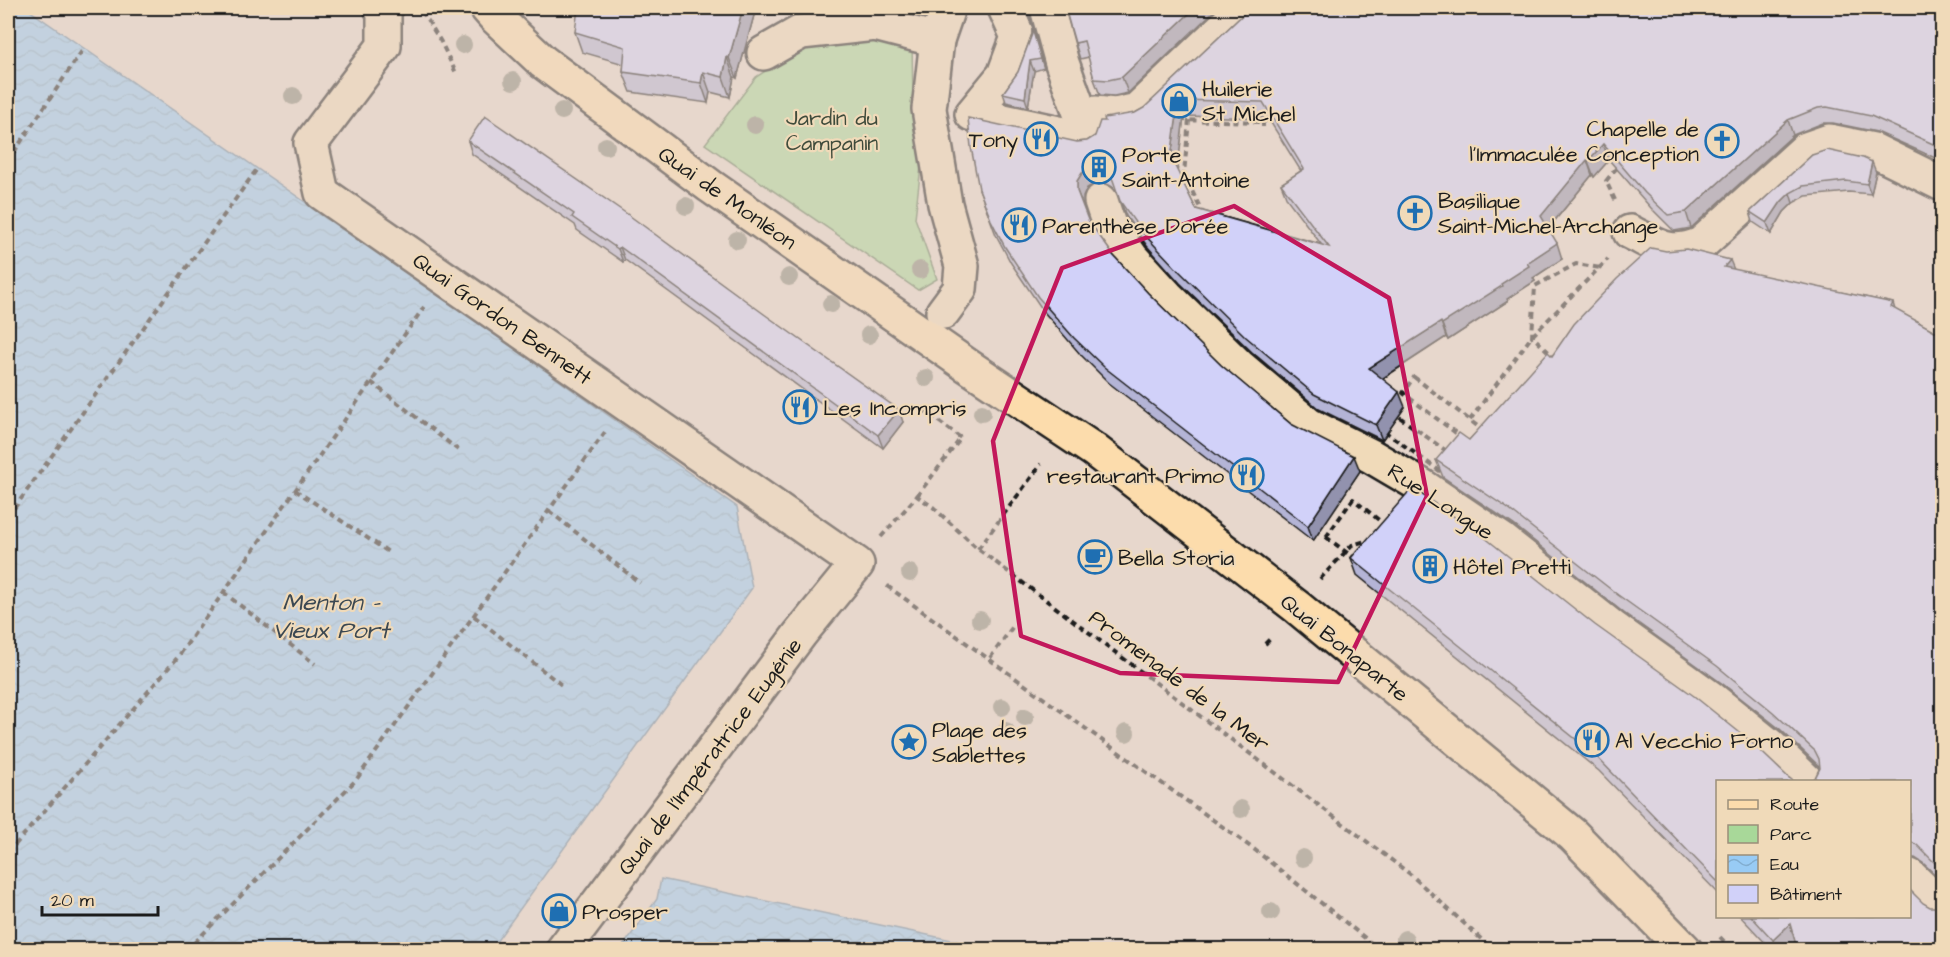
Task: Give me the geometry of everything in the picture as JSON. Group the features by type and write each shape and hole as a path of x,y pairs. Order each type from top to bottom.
{"main road":[{"name":"Quai de Monléon","path":"487,8 543,62 610,112 710,186 980,374"},
{"name":"Quai Bonaparte","path":"980,374 1094,450 1297,607 1573,835 1685,950"}],"street":[{"name":"Quai Gordon Bennett","path":"381,8 384,13 384,46 311,143 322,193 857,564"},
{"path":"943,312 960,289 962,266 945,204 929,109 937,40 948,8"},
{"path":"1005,8 1018,38 1004,75 972,114 1087,139 1088,135 1062,63 1047,8"},
{"path":"1061,8 1086,98 1098,124 1115,115 1137,110 1244,8"},
{"path":"764,53 801,32 875,24 937,40"},
{"path":"1630,232 1668,251 1685,251 1701,244 1806,149 1829,141 1873,150 1942,184"},
{"name":"Rue Longue","path":"1101,201 1109,225 1132,258 1153,281 1239,366 1309,425 1371,456 1422,486 1502,540 1613,627 1712,699 1768,744 1806,780"},
{"name":"Quai de l'Impératrice Eugénie","path":"563,950 800,634 857,564"},
{"path":"1911,877 1942,907"}],"path":[{"path":"420,8 441,42 456,73"},
{"path":"434,11 438,8"},
{"path":"8,161 84,48"},
{"path":"1137,110 1159,120 1263,125 1278,115"},
{"path":"1189,120 1184,174 1205,220"},
{"path":"8,517 257,169"},
{"path":"1561,364 1532,336 1535,286 1576,264 1600,268"},
{"path":"1470,420 1532,336 1581,287"},
{"path":"8,854 178,657 428,301"},
{"path":"1525,463 1514,477 1402,393 1414,377 1525,463 1533,463"},
{"path":"371,382 462,453"},
{"path":"921,408 961,438 917,496 857,564 1255,850 1380,950"},
{"path":"1391,411 1503,492"},
{"path":"187,950 356,780 607,428"},
{"path":"1447,452 1458,436"},
{"path":"978,549 1041,464"},
{"path":"295,490 390,553"},
{"name":"Promenade de la Mer","path":"917,496 933,507 978,549 1410,874 1493,950"},
{"path":"1359,562 1326,537 1353,499 1387,526 1381,532"},
{"path":"549,511 640,583"},
{"path":"1314,587 1352,545 1376,538"},
{"path":"223,592 315,664"},
{"path":"474,616 564,687"},
{"path":"990,658 1014,626"},
{"path":"1265,644 1272,637"}],"highlighted area":[{"path":"1234,206 1389,298 1427,496 1338,682 1120,673 1021,636 993,441 1062,268"}],"green space":[{"name":"Jardin du Campanin","path":"851,37 912,43 913,102 921,166 915,218 937,279 918,290 705,144 756,77 801,48"}],"water":[{"name":"Menton - Vieux Port","path":"8,8 26,8 439,295 737,507 752,588 491,949 8,949"},
{"path":"661,879 990,949 621,949 657,899"}],"building":[{"path":"578,8 743,8 723,77 703,72 701,83 623,72 625,47 575,32"},
{"path":"1065,8 1195,8 1122,77 1108,80 1094,79 1084,41 1075,43"},
{"path":"1250,8 1942,8 1942,148 1871,116 1827,107 1818,108 1788,120 1686,212 1668,215 1645,193 1603,144 1541,216 1557,243 1527,263 1529,266 1501,284 1502,286 1369,368 1399,392 1376,425 1314,394 1246,337 1141,231 1120,201 1113,180 1107,171 1100,167 1090,168 1082,173 1077,181 1077,191 1088,220 1113,255 1148,293 1221,365 1291,424 1354,456 1308,526 1104,367 1074,338 1038,297 1005,247 991,220 979,189 968,118 1077,142 1087,141 1095,136 1100,121 1105,121 1104,118 1135,113 1144,108","holes":["1179,100 1263,102 1304,169 1281,184 1329,247 1196,209 1171,158"]},
{"path":"1032,28 1041,59 1030,61 1025,98 1003,93 1018,72 1032,34"},
{"path":"485,116 630,216 899,410 878,435 620,247 618,249 572,217 574,214 468,141"},
{"path":"1827,150 1872,162 1867,184 1846,181 1803,186 1790,193 1781,202 1767,223 1750,212 1812,155"},
{"path":"1651,248 1666,251 1686,249 1730,260 1724,267 1893,303 1891,307 1942,335 1942,870 1911,842 1911,780 1812,780 1820,768 1815,751 1773,712 1717,666 1618,595 1507,508 1436,460 1459,433 1469,440 1548,352 1552,356 1574,324 1617,279"},
{"path":"1412,488 1484,537 1595,625 1694,696 1749,740 1792,780 1716,780 1716,880 1593,753 1351,558"},
{"path":"1911,891 1930,907 1942,906 1942,950 1811,950 1808,945 1797,948 1790,924 1773,940 1753,918 1911,918"}],"place":[{"name":"Huilerie St Michel","path":"1179,101"},
{"name":"Tony","path":"1041,139"},
{"name":"Chapelle de l'Immaculée Conception","path":"1722,141"},
{"name":"Porte Saint-Antoine","path":"1099,167"},
{"name":"Basilique Saint-Michel-Archange","path":"1415,213"},
{"name":"Parenthèse Dorée","path":"1019,225"},
{"name":"Les Incompris","path":"800,407"},
{"name":"restaurant Primo","path":"1247,475"},
{"name":"Bella Storia","path":"1095,557"},
{"name":"Hôtel Pretti","path":"1430,566"},
{"name":"Al Vecchio Forno","path":"1592,740"},
{"name":"Plage des Sablettes","path":"909,742"},
{"name":"Prosper","path":"559,911"}]}
